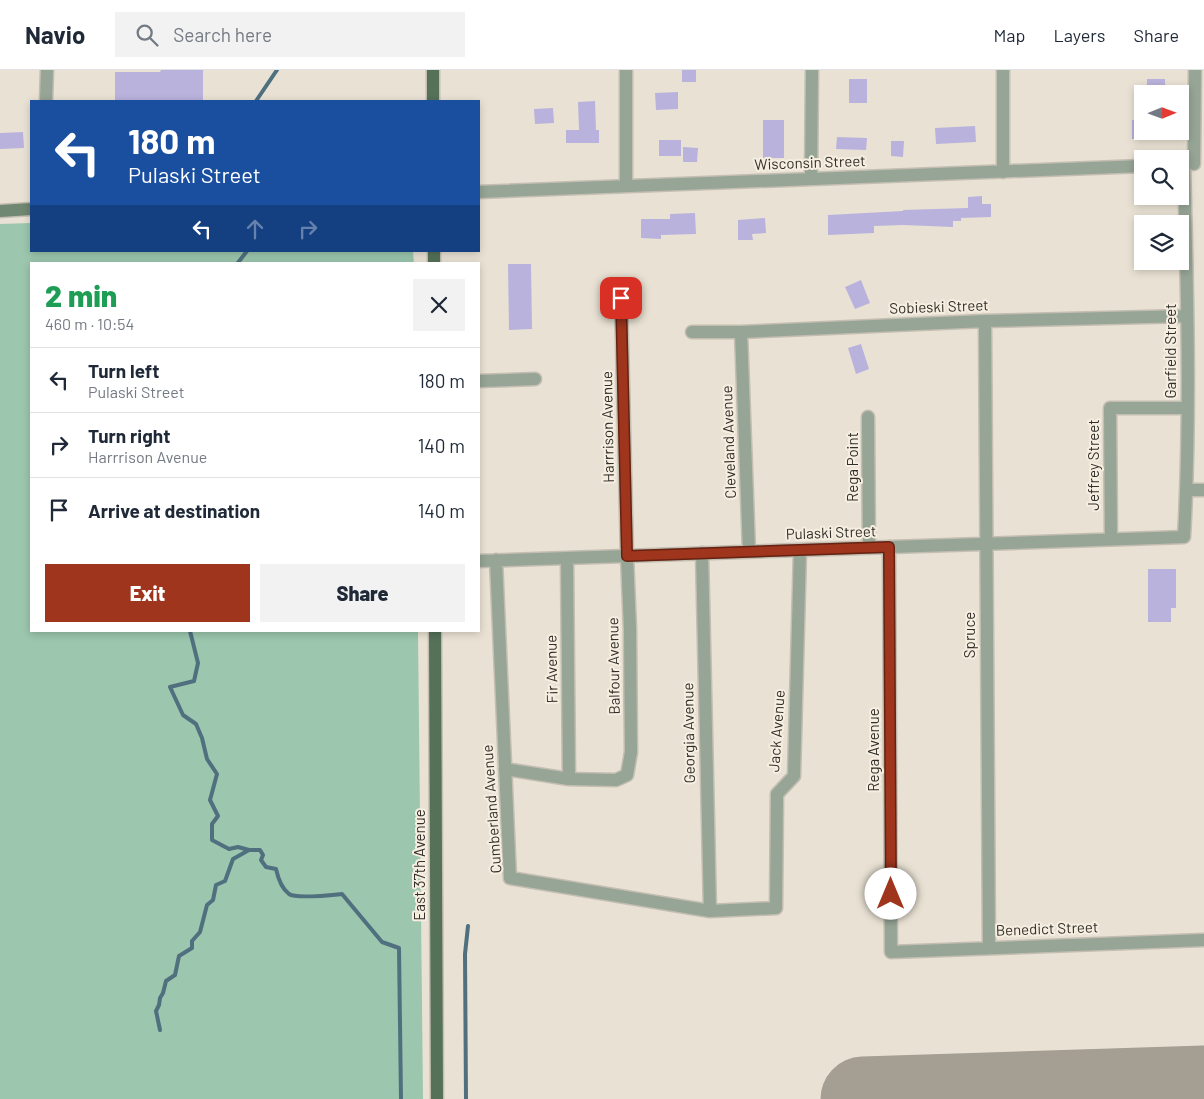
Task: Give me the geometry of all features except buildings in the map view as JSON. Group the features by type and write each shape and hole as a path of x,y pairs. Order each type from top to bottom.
{"main road":[{"path":"433,70 433,100"},
{"name":"East 37th Avenue","path":"435,632 437,1099"}],"street":[{"path":"46,100 47,70"},
{"path":"626,70 626,186"},
{"path":"811,179 812,70"},
{"path":"1002,70 1003,172"},
{"name":"Garfield Street","path":"1184,537 1187,490 1187,316 1190,164 1195,70"},
{"name":"Wisconsin Street","path":"480,192 1134,166"},
{"path":"0,210 30,209"},
{"name":"Harrrison Avenue","path":"621,298 627,556"},
{"name":"Sobieski Street","path":"692,332 741,332 985,321 1187,316"},
{"name":"Spruce","path":"985,321 989,948"},
{"name":"Cleveland Avenue","path":"741,332 749,551"},
{"path":"480,381 535,379"},
{"name":"Jeffrey Street","path":"1110,539 1110,408 1187,408"},
{"name":"Rega Point","path":"868,417 869,548"},
{"path":"1187,490 1204,490"},
{"name":"Pulaski Street","path":"480,561 1184,537"},
{"name":"Rega Avenue","path":"889,547 891,952"},
{"name":"Jack Avenue","path":"776,908 777,794 794,776 800,550"},
{"name":"Georgia Avenue","path":"702,553 710,911"},
{"name":"Balfour Avenue","path":"569,779 616,780 627,775 631,743 627,556"},
{"name":"Fir Avenue","path":"567,558 569,779"},
{"name":"Cumberland Avenue","path":"496,560 510,878 710,911 776,908"},
{"path":"505,770 569,779"},
{"name":"Benedict Street","path":"891,952 1204,940"}],"green space":[{"path":"30,223 30,252 413,252 414,262 30,262 30,632 418,632 423,1099 0,1099 0,224"}],"waterway":[{"path":"257,100 277,70"},
{"path":"239,262 246,252"},
{"path":"190,632 198,663 194,681 170,687 183,715 196,724 202,738 207,759 217,774 210,800 218,816 212,824 212,840 229,849 238,847 260,850 263,855 261,860 266,867 276,869 282,886 289,894 306,896 342,894 382,942 399,948 401,1099"},
{"path":"160,1030 156,1011 166,981 175,975 179,956 192,948 192,941 200,932 207,905 213,900 216,885 225,881 233,859 249,850"},
{"path":"466,1099 465,954 468,926"}],"runway":[{"path":"863,1099 1204,1088"}],"route":[{"path":"621,298 627,556 889,547 891,894"}]}
